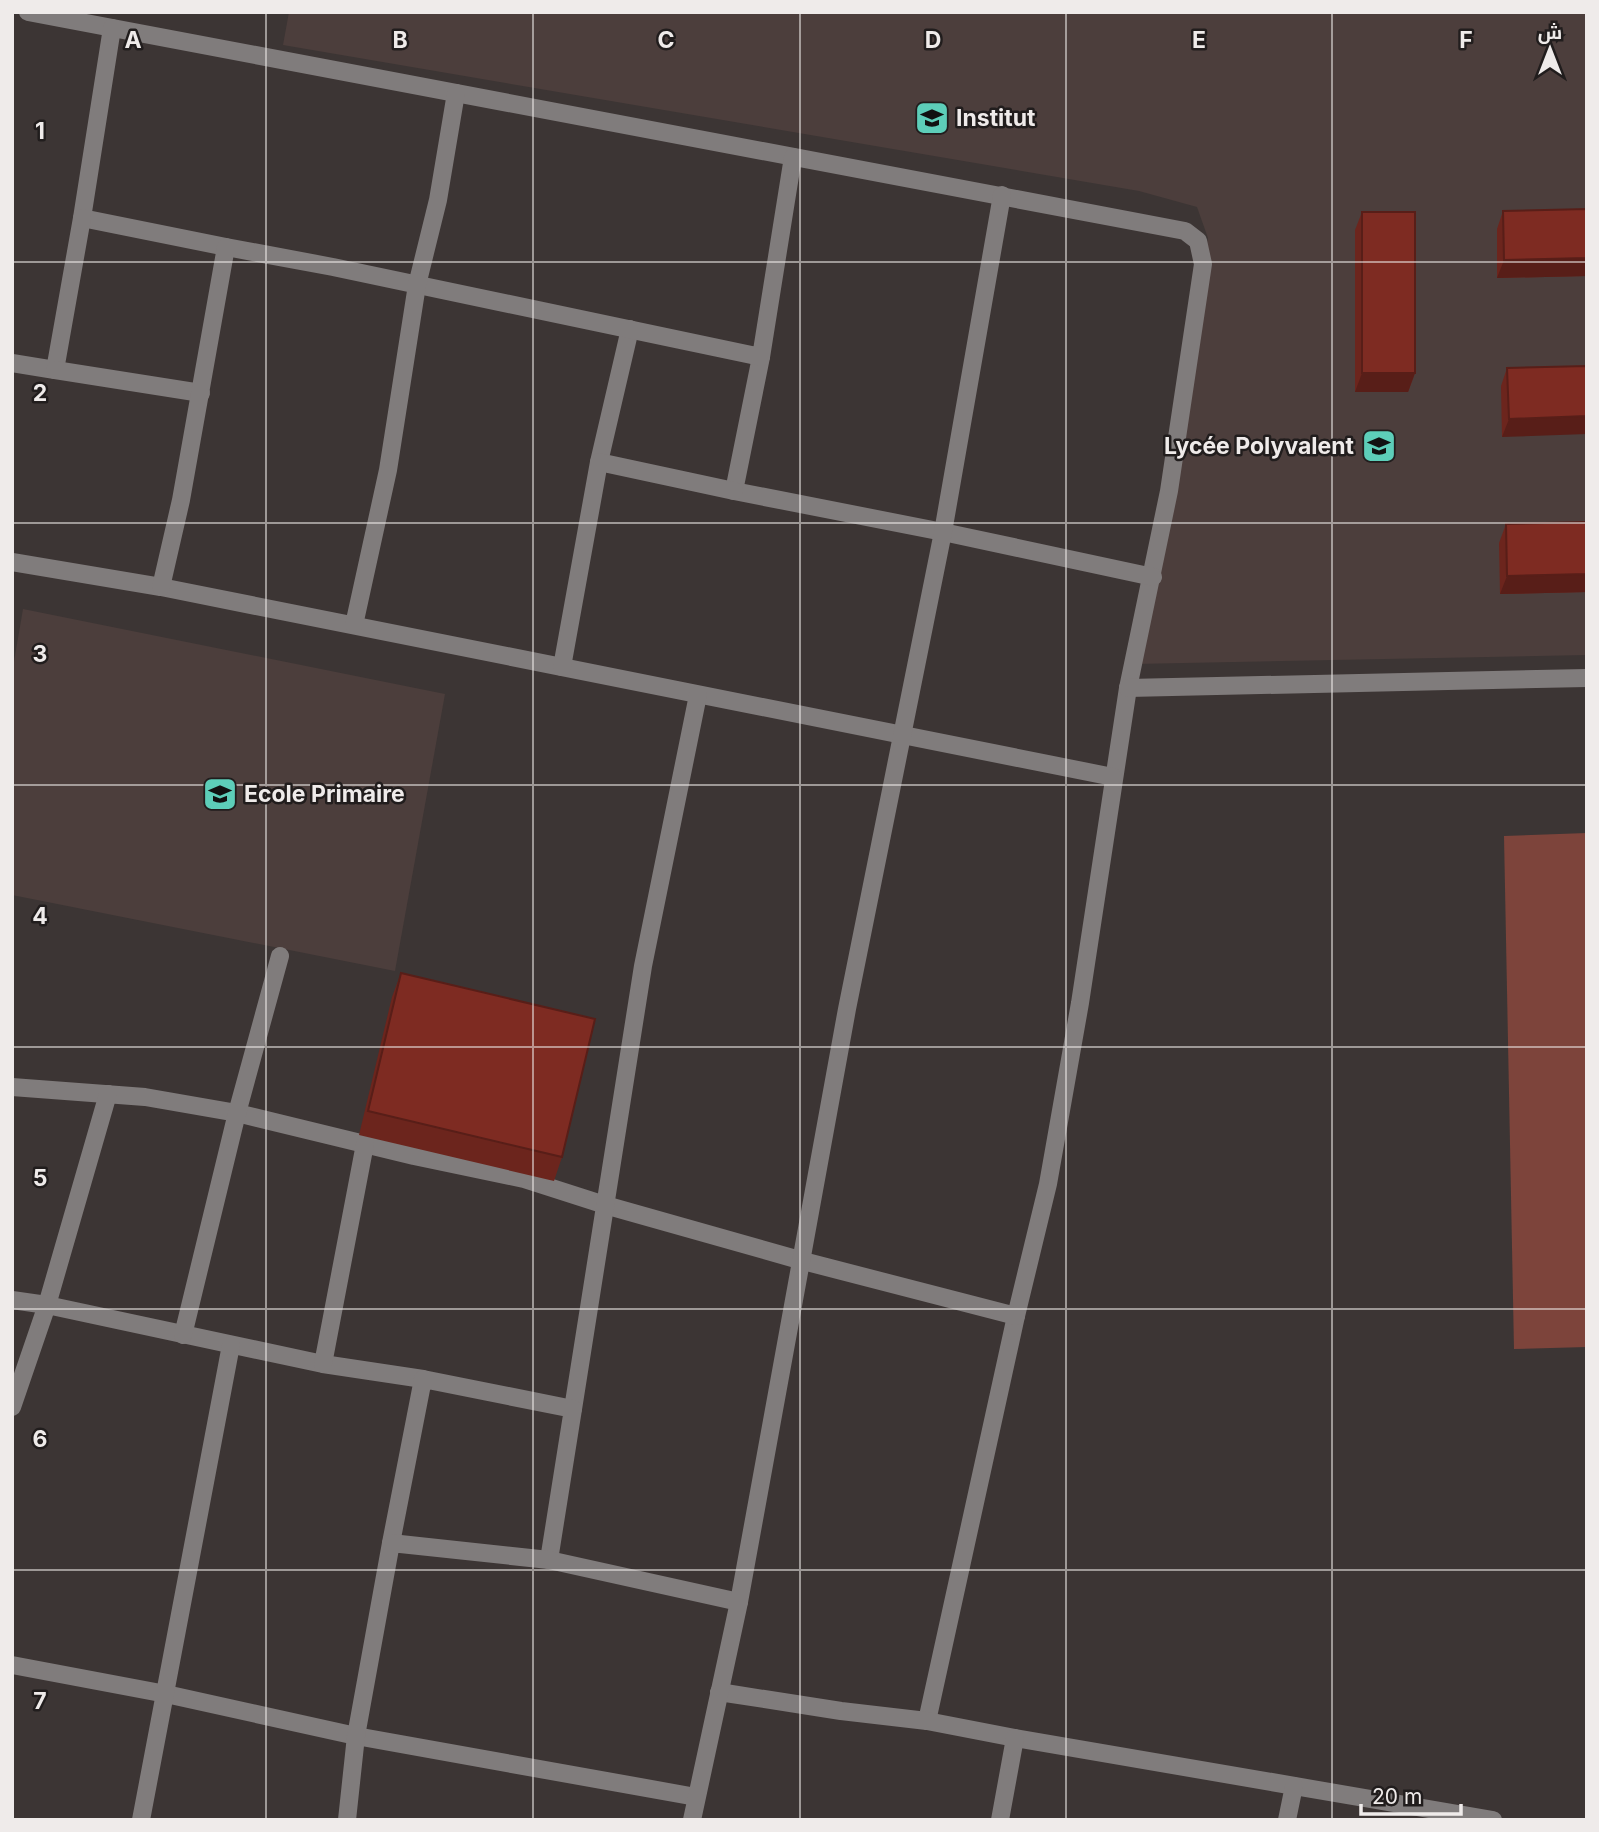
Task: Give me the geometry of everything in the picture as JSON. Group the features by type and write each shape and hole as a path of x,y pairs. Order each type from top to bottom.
{"street":[{"path":"28,12 1003,195 1185,231 1198,241 1203,264 1169,491 1128,688 1080,1003 1048,1184 1016,1316 927,1721"},
{"path":"55,370 112,27"},
{"path":"354,625 388,470 417,285 438,200 456,93"},
{"path":"734,491 761,357 793,157"},
{"path":"692,1820 739,1602 847,1009 943,532 1003,195"},
{"path":"82,218 761,357"},
{"path":"161,587 181,500 226,247"},
{"path":"562,667 599,462 630,329"},
{"path":"12,363 201,393"},
{"path":"599,462 1153,577"},
{"path":"13,567 161,587 1113,777"},
{"path":"1128,688 1587,678"},
{"path":"549,1560 643,966 698,695"},
{"path":"183,1335 237,1113 280,956"},
{"path":"12,1087 145,1097 237,1113 524,1179 803,1261 1016,1316"},
{"path":"12,1407 47,1305 108,1094"},
{"path":"323,1364 365,1144"},
{"path":"12,1300 47,1305 323,1364 423,1379 573,1409"},
{"path":"141,1820 231,1345"},
{"path":"347,1820 356,1735 423,1379"},
{"path":"391,1543 549,1560 739,1602"},
{"path":"12,1665 166,1694 356,1735 696,1797"},
{"path":"719,1692 927,1721 1493,1820"},
{"path":"1000,1820 1015,1738"},
{"path":"1287,1820 1294,1786"}],"shaded area":[{"name":"Lycée Polyvalent","path":"289,12 1587,12 1587,655 1134,664 1208,238 1197,207 1139,191 283,45"},
{"name":"Ecole Primaire","path":"23,609 445,694 395,971 12,895 12,673"},
{"path":"1587,833 1587,1347 1514,1349 1504,836"}],"building":[{"path":"1587,209 1587,258 1504,260 1503,211"},
{"path":"1362,212 1415,212 1415,373 1362,373"},
{"path":"1587,366 1587,416 1509,419 1507,368"},
{"path":"1587,522 1587,574 1507,576 1506,524"},
{"path":"401,973 595,1019 562,1157 368,1111"}],"place":[{"name":"Institut","path":"932,118"},
{"name":"Lycée Polyvalent","path":"1379,446"},
{"name":"Ecole Primaire","path":"220,794"}]}
